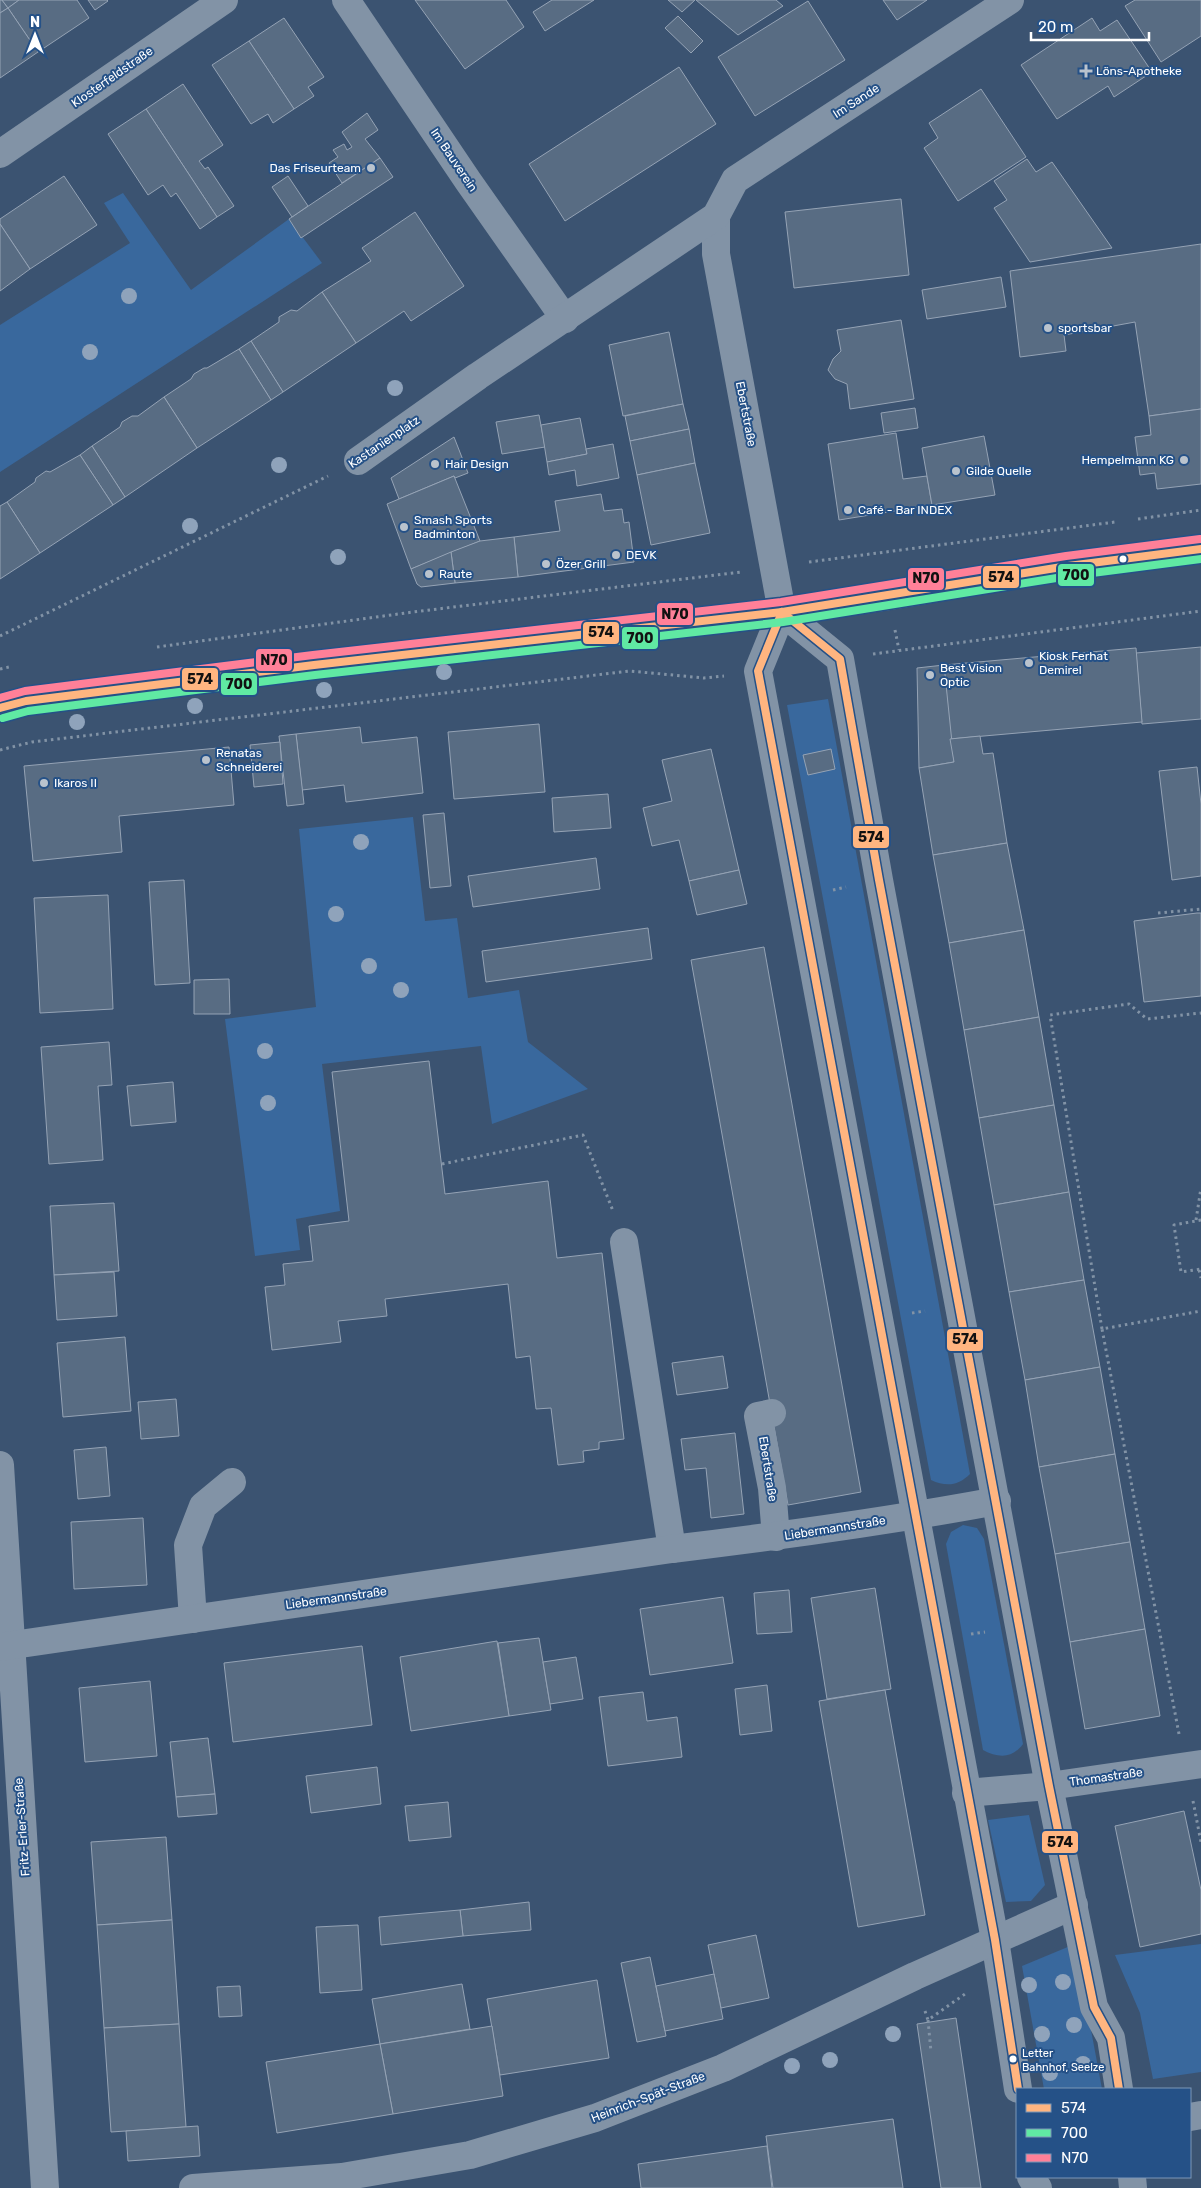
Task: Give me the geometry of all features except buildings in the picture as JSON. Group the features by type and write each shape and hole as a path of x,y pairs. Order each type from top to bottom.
{"street":[{"name":"Klosterfeldstraße","path":"0,154 224,0"},
{"name":"Im Bauverein","path":"346,0 468,181 565,318"},
{"name":"Im Sande","path":"716,216 736,180 1010,0"},
{"name":"Kastanienplatz","path":"358,462 478,376 716,216"},
{"name":"Ebertstraße","path":"716,216 716,254 782,612"},
{"path":"0,708 26,701 314,665 782,612 1068,566 1201,550"},
{"path":"782,612 840,659 879,880 997,1500 1049,1786 1094,2007 1111,2038 1119,2088"},
{"path":"782,612 758,671 966,1793 995,1940 1018,2088"},
{"path":"624,1242 672,1549"},
{"name":"Ebertstraße","path":"772,1413 758,1416 772,1488 776,1537"},
{"name":"Fritz-Erler-Straße","path":"0,1465 6,1646 45,2188"},
{"path":"193,1619 188,1545 203,1506 232,1482"},
{"name":"Liebermannstraße","path":"6,1646 672,1549 776,1537 916,1516 997,1500"},
{"name":"Thomastraße","path":"966,1793 1049,1786 1193,1765"},
{"name":"Heinrich-Spät-Straße","path":"192,2188 342,2177 470,2155 595,2118 723,2068 995,1940 1074,1905"}],"path":[{"name":"Kastanienplatz","path":"0,636 358,462"},
{"path":"1136,520 1201,510"},
{"path":"148,648 413,612 1118,522"},
{"path":"840,659 1201,611"},
{"path":"0,669 15,666"},
{"path":"0,750 32,742 630,671 704,678 758,671"},
{"path":"800,896 879,880"},
{"path":"1158,913 1201,909"},
{"path":"1201,1013 1146,1019 1129,1004 1050,1015 1102,1329 1193,1765 1201,1842"},
{"path":"442,1164 584,1135 624,1242"},
{"path":"1196,1220 1201,1188"},
{"path":"1201,1220 1174,1225 1181,1272 1200,1270 1201,1278"},
{"path":"879,1319 959,1305"},
{"path":"1102,1329 1201,1311"},
{"path":"939,1640 1020,1626"},
{"path":"928,2020 931,2052"}],"shaded area":[{"path":"123,193 191,290 289,219 322,263 0,472 0,325 130,243 104,203"},
{"path":"828,699 970,1474 961,1481 952,1484 942,1484 931,1480 787,705"},
{"path":"413,817 425,921 457,918 468,998 519,990 528,1042 588,1089 492,1124 481,1046 322,1064 340,1211 296,1219 300,1250 255,1256 225,1019 316,1007 299,829"},
{"path":"963,1525 977,1528 984,1539 1023,1744 1019,1749 1004,1756 994,1755 983,1750 946,1544 951,1532"},
{"path":"1029,1815 1045,1885 1031,1901 1006,1902 988,1820"},
{"path":"1075,1944 1102,2088 1044,2088 1022,1966"},
{"path":"1201,1944 1201,2072 1153,2079 1140,2013 1115,1955"}],"transit line":[{"name":"N70","path":"0,698 25,691 313,655 781,602 1066,556 1200,539"},
{"name":"574","path":"0,708 26,701 314,665 782,612 1068,566 1201,549"},
{"name":"700","path":"3,718 28,711 315,675 783,622 1069,576 1201,559"},
{"name":"574","path":"782,612 840,659 879,880 1049,1786 1094,2007 1111,2038 1119,2088"},
{"name":"574","path":"782,612 758,671 995,1940 1018,2088"}],"place":[{"name":"Löns-Apotheke","path":"1086,71"},
{"name":"Das Friseurteam","path":"371,168"},
{"name":"sportsbar","path":"1048,328"},
{"name":"Hempelmann KG","path":"1184,460"},
{"name":"Hair Design","path":"435,464"},
{"name":"Gilde Quelle","path":"956,471"},
{"name":"Café - Bar INDEX","path":"848,510"},
{"name":"Smash Sports Badminton","path":"404,527"},
{"name":"DEVK","path":"616,555"},
{"name":"Özer Grill","path":"546,564"},
{"name":"Raute","path":"429,574"},
{"name":"Kiosk Ferhat Demirel","path":"1029,663"},
{"name":"Best Vision Optic","path":"930,675"},
{"name":"Renatas Schneiderei","path":"206,760"},
{"name":"Ikaros II","path":"44,783"},
{"name":"Letter Bahnhof, Seelze","path":"1013,2059"}]}
